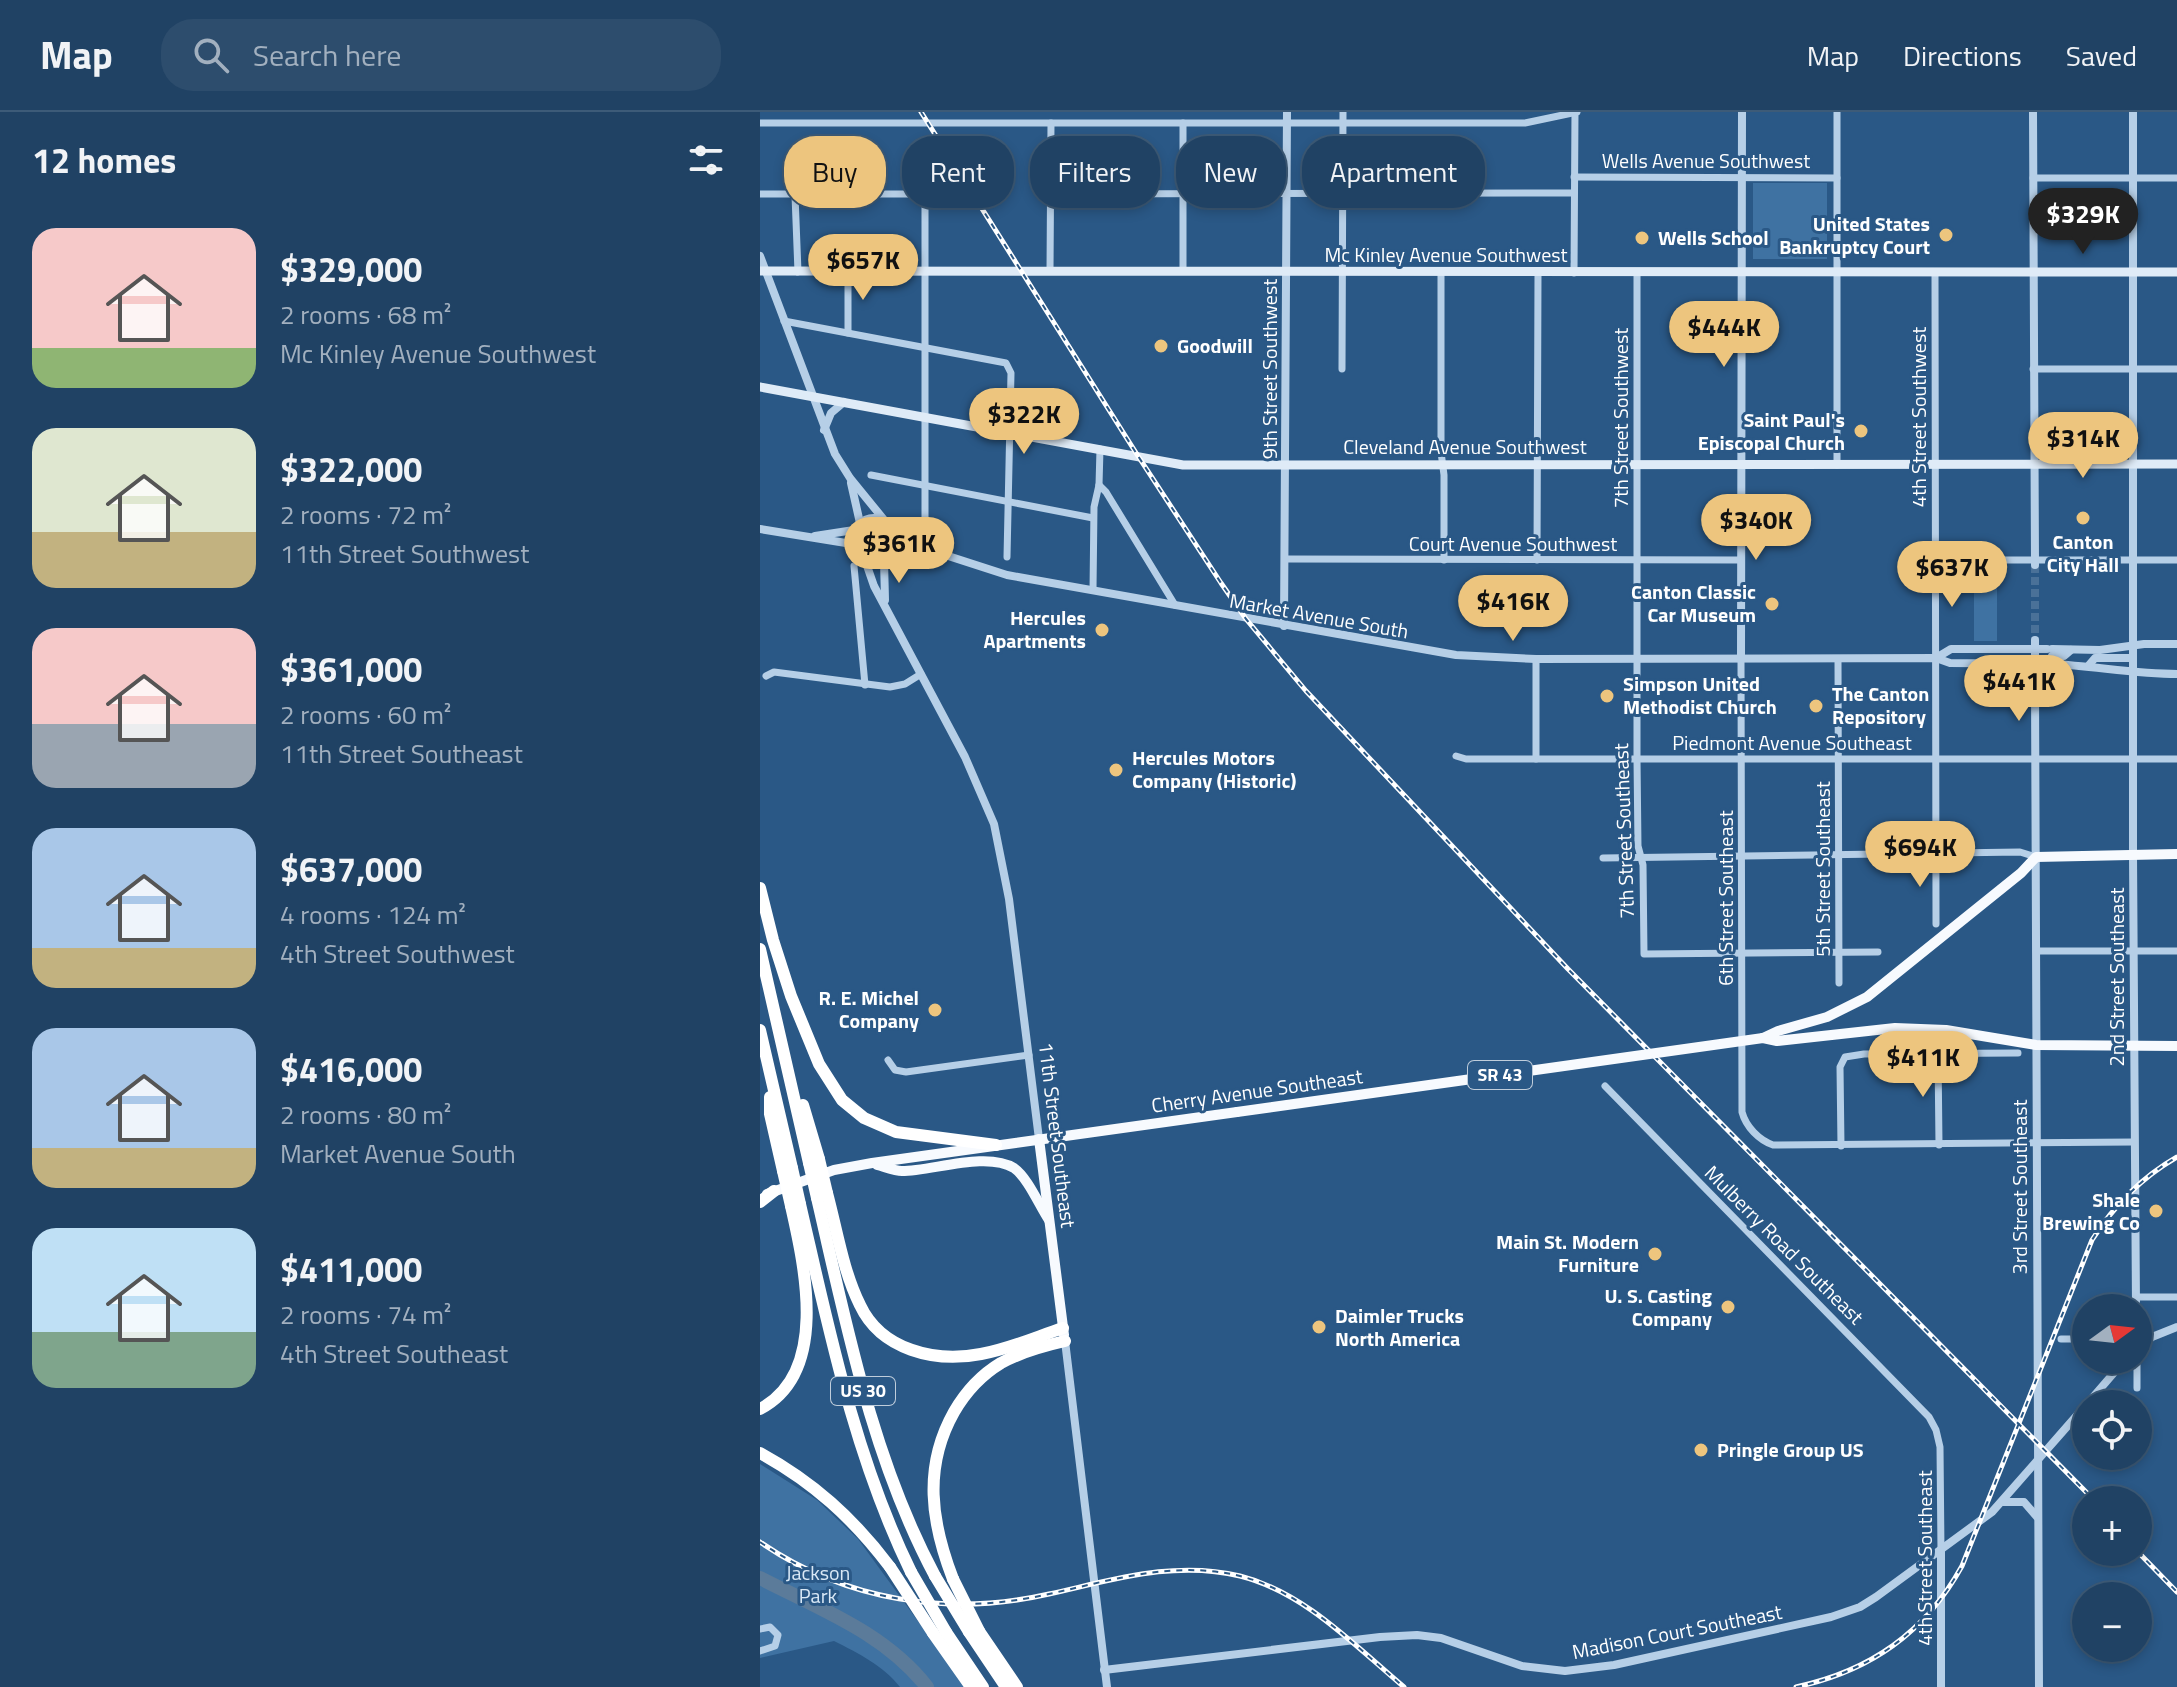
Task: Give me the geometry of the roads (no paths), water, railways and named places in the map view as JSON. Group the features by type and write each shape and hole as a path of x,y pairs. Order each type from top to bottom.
{"highway":[{"path":"760,888 791,996 819,1064 842,1100 864,1118 896,1132 996,1145"},
{"name":"US 30","path":"760,949 814,1161 876,1438 899,1502 935,1576 974,1631 1006,1687"},
{"name":"US 30","path":"760,1030 787,1170 855,1432 878,1498 940,1633 983,1687"},
{"path":"760,1200 774,1191"},
{"path":"822,1196 859,1305 872,1325 891,1341 919,1352 968,1356 1064,1334"},
{"path":"760,1409 771,1404 789,1387 800,1365 804,1347 803,1272 796,1205"},
{"path":"1017,1687 974,1631 953,1579 936,1527 932,1497 935,1460 947,1425 971,1388 994,1368 1064,1334"},
{"path":"760,1453 830,1499 863,1532 940,1633 971,1687"}],"main road":[{"name":"Mc Kinley Avenue Southwest","path":"763,271 2177,272"},
{"name":"Cleveland Avenue Southwest","path":"760,387 1183,465 2177,464"},
{"path":"2036,857 2177,854"},
{"name":"Cherry Avenue Southeast","path":"774,1191 834,1170 872,1163 1763,1038 1827,1017 1873,993 2021,873 2036,857"},
{"name":"Cherry Avenue Southeast","path":"1763,1038 1777,1041 1871,1030 1925,1029 2036,1045 2177,1046"},
{"name":"11th Street Southeast","path":"1039,1139 1064,1334"},
{"path":"872,1163 899,1172 974,1162 1005,1164 1014,1168 1026,1181 1049,1220"}],"street":[{"name":"9th Street Southwest","path":"1284,626 1287,112"},
{"path":"1343,112 1343,136"},
{"path":"760,123 1525,123 1576,112 1574,273"},
{"path":"1741,659 1742,112"},
{"path":"1837,112 1837,465"},
{"path":"2033,112 2035,562"},
{"name":"2nd Street Southeast","path":"2133,112 2136,1294"},
{"path":"1051,123 1051,136"},
{"path":"1183,123 1183,136"},
{"name":"Wells Avenue Southwest","path":"1574,177 1837,178"},
{"path":"2033,178 2177,178"},
{"path":"1485,194 1574,193"},
{"path":"760,194 784,195"},
{"path":"886,194 917,194 923,197 925,203 925,523"},
{"path":"1287,195 1302,195"},
{"path":"796,208 798,272"},
{"path":"1050,271 1051,208"},
{"path":"1183,208 1183,271"},
{"path":"1342,369 1344,208"},
{"path":"760,256 824,430 850,478 891,525 895,535 892,553 884,560 865,560 852,544 857,526 850,478"},
{"path":"848,271 848,333"},
{"path":"1441,272 1444,560"},
{"path":"1537,560 1538,273"},
{"name":"7th Street Southwest","path":"1636,659 1637,273"},
{"name":"4th Street Southwest","path":"1935,273 1936,658"},
{"path":"784,321 1003,361 1008,365 1011,373 1007,557"},
{"path":"2033,369 2177,369"},
{"path":"824,430 831,413 844,402"},
{"path":"1093,590 1093,518 1095,493 1099,485 1100,449"},
{"path":"871,475 1093,518"},
{"path":"1099,485 1175,605"},
{"path":"811,537 857,526 871,518 885,521"},
{"path":"760,529 852,544"},
{"name":"Market Avenue South","path":"895,535 1007,575 1456,655 1536,659 1936,658 1950,663 1974,663 2035,652 2050,656 2072,650 2177,644"},
{"name":"Market Avenue South","path":"892,553 942,554"},
{"name":"Court Avenue Southwest","path":"1286,559 1740,560"},
{"name":"11th Street Southeast","path":"865,560 874,586 981,789 994,824 1006,875 1039,1139"},
{"name":"11th Street Southeast","path":"884,560 883,591 888,613"},
{"path":"1936,560 2177,560"},
{"path":"854,566 865,685"},
{"name":"Market Avenue South","path":"1936,658 1951,649 2035,652 2144,674 2177,674"},
{"path":"1974,649 1974,663"},
{"name":"3rd Street Southeast","path":"2035,652 2039,1687"},
{"path":"1936,658 1936,924"},
{"path":"2089,665 2095,658 2133,658"},
{"path":"1536,659 1536,759"},
{"name":"7th Street Southeast","path":"1636,659 1638,846 1643,865 1644,954 1742,954"},
{"name":"6th Street Southeast","path":"1741,659 1742,1112 1755,1133 1773,1145 1841,1146"},
{"name":"5th Street Southeast","path":"1838,659 1839,983"},
{"path":"766,676 774,672 897,687 921,674"},
{"name":"Piedmont Avenue Southeast","path":"1456,756 1466,759 2177,759"},
{"path":"1603,858 2020,852 2036,857"},
{"path":"2036,951 2177,951"},
{"path":"1742,954 1878,952"},
{"path":"1938,1053 1939,1145"},
{"path":"2018,1053 1864,1054 1844,1058 1840,1067 1841,1146 2134,1142"},
{"path":"888,1060 895,1070 906,1072 1029,1055"},
{"name":"Mulberry Road Southeast","path":"1605,1086 1909,1394 1927,1414 1936,1430"},
{"path":"2152,1297 2177,1297"},
{"path":"2152,1337 2177,1327"},
{"name":"11th Street Southeast","path":"1064,1334 1107,1687"},
{"path":"2061,1339 2072,1339"},
{"name":"Madison Court Southeast","path":"2099,1390 2113,1374"},
{"path":"2137,1374 2137,1388"},
{"name":"Madison Court Southeast","path":"1104,1670 1417,1635 1453,1641 1516,1665 1565,1671 1596,1668 1848,1611 1876,1597 1980,1523 2072,1421"},
{"name":"4th Street Southeast","path":"1936,1430 1940,1447 1941,1687"},
{"path":"2002,1502 2024,1502 2038,1518"},
{"path":"760,1629 770,1627 778,1635 775,1646 760,1651"}],"waterway":[{"path":"760,1578 872,1637 910,1668 927,1687"}],"tunnel":[{"path":"2035,565 2035,640"}],"railway":[{"path":"921,112 1221,583 1246,619 1306,691 1568,969 2080,1486"},
{"path":"1796,1687 1848,1671 1893,1646 1913,1630 1947,1590 1962,1566 2092,1240 2129,1194 2177,1157"},
{"path":"760,1542 827,1578 899,1599 936,1603 1011,1601 1167,1571 1191,1570 1240,1576 1286,1594 1307,1607 1404,1687"},
{"path":"2152,1566 2177,1592"}],"place":[{"name":"United States Bankruptcy Court","path":"1946,235"},
{"name":"Wells School","path":"1642,238"},
{"name":"Goodwill","path":"1161,346"},
{"name":"Saint Paul's Episcopal Church","path":"1861,431"},
{"name":"Canton City Hall","path":"2083,518"},
{"name":"Canton Classic Car Museum","path":"1772,604"},
{"name":"Hercules Apartments","path":"1102,630"},
{"name":"Simpson United Methodist Church","path":"1607,696"},
{"name":"The Canton Repository","path":"1816,706"},
{"name":"Hercules Motors Company (Historic)","path":"1116,770"},
{"name":"R. E. Michel Company","path":"935,1010"},
{"name":"Shale Brewing Co","path":"2156,1211"},
{"name":"Main St. Modern Furniture","path":"1655,1254"},
{"name":"U. S. Casting Company","path":"1728,1307"},
{"name":"Daimler Trucks North America","path":"1319,1327"},
{"name":"Pringle Group US","path":"1701,1450"}],"park label":[{"name":"Jackson Park","path":"818,1584"}]}
